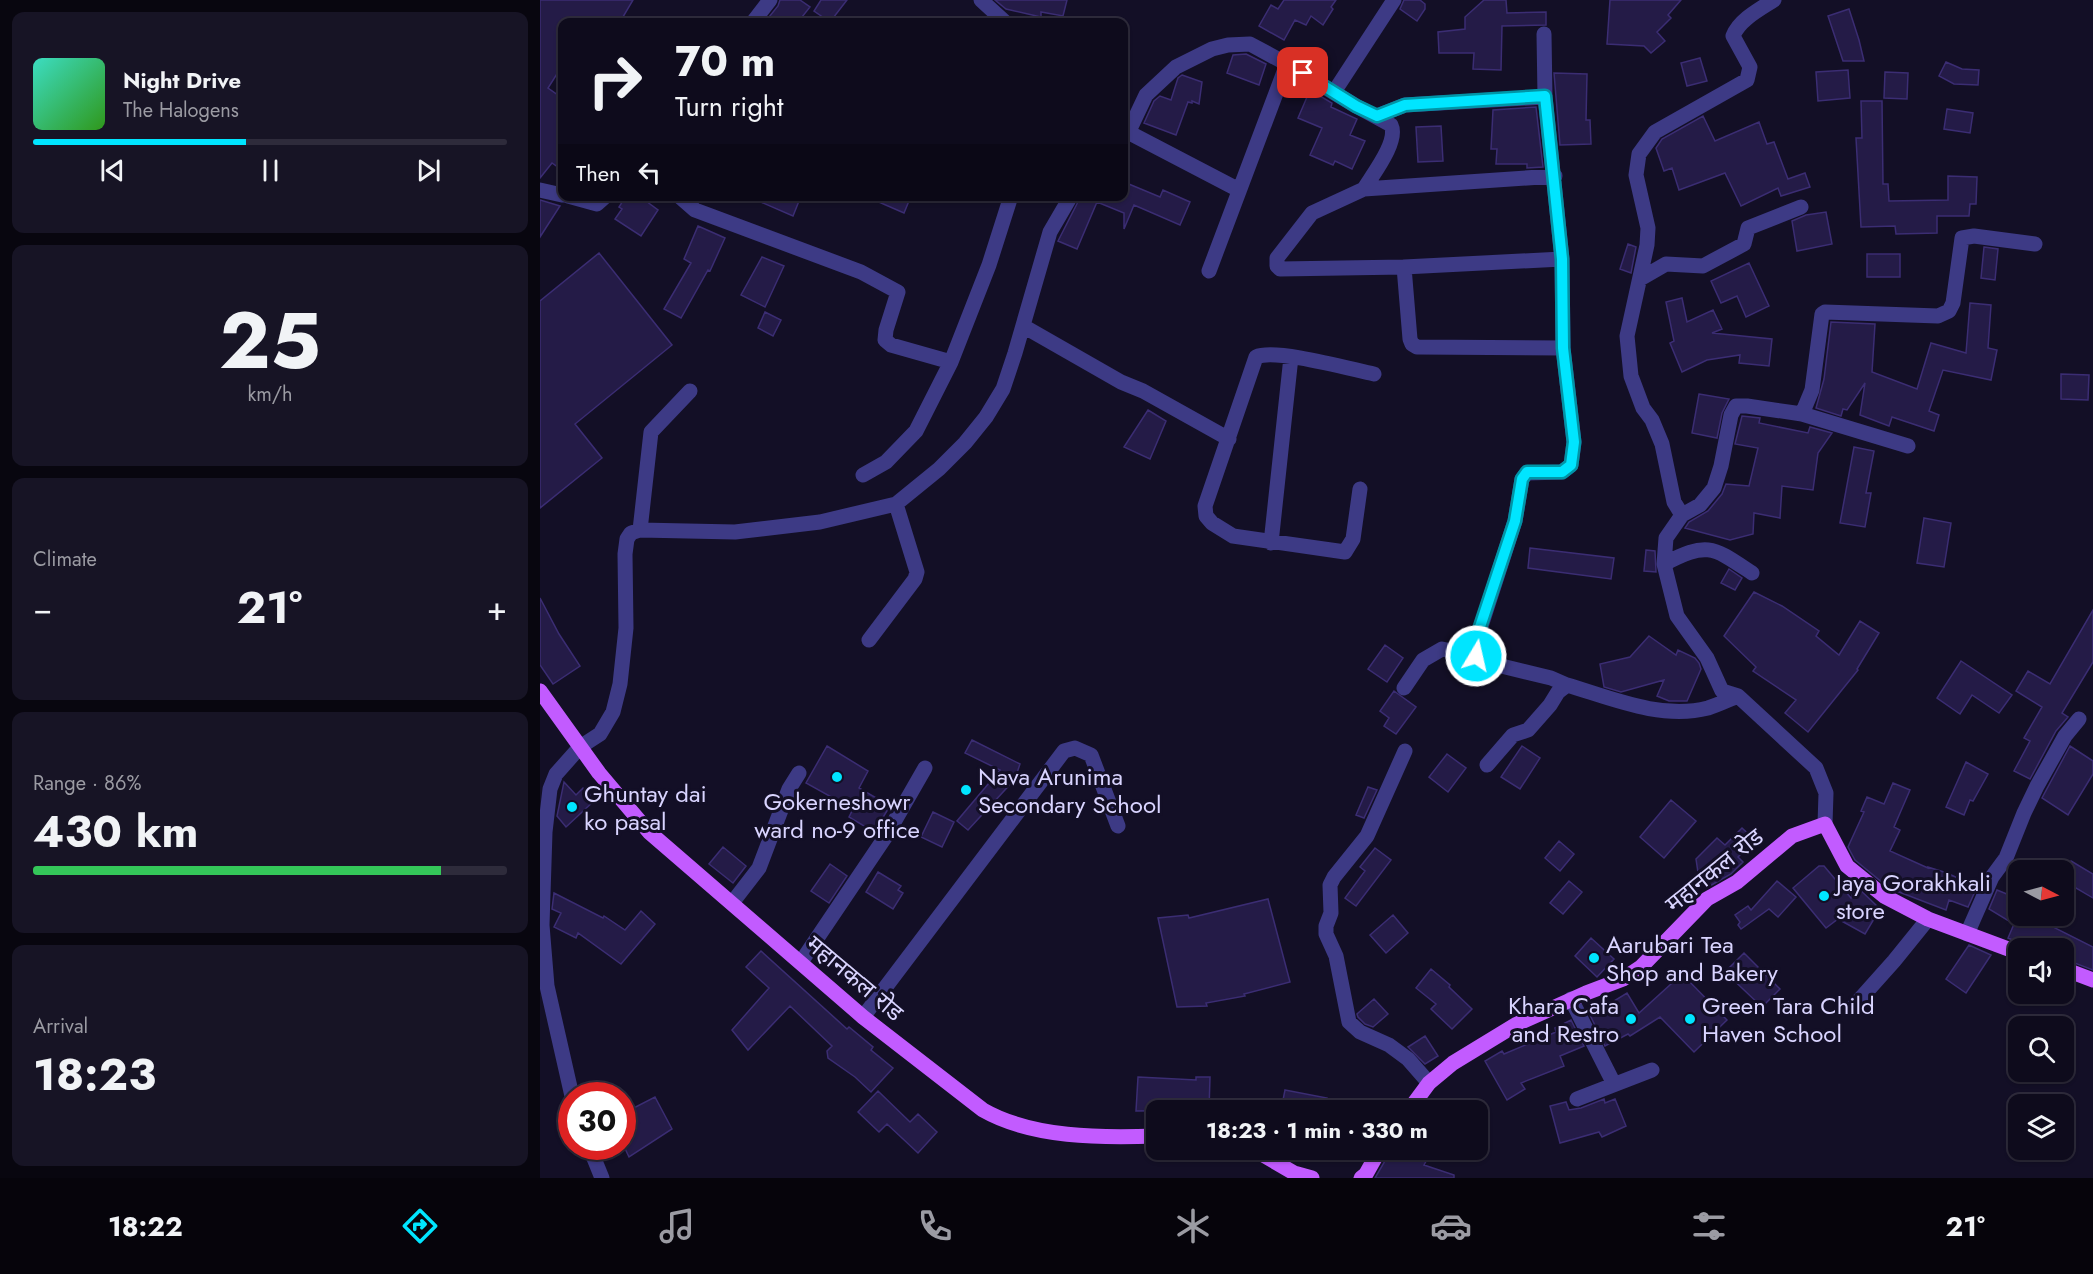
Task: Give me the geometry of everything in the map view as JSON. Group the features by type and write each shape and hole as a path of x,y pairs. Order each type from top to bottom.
{"main road":[{"name":"महानकल रोड","path":"540,691 580,747 649,832 863,1017 983,1110 1000,1120 1042,1131 1146,1136"},
{"name":"महानकल रोड","path":"1416,1100 1429,1083 1453,1063 1492,1038 1518,1023 1571,999 1623,979 1641,967 1707,899 1737,882 1792,836 1825,824"},
{"path":"1825,824 1847,866 1884,896 1928,919 2008,949"},
{"path":"2074,973 2093,980"},
{"path":"1271,1160 1294,1173 1312,1178"},
{"path":"1361,1178 1374,1160"}],"street":[{"path":"756,18 770,0"},
{"path":"981,0 1001,18"},
{"path":"1334,92 1394,0"},
{"path":"1682,515 1674,502 1662,444 1652,420 1643,408 1631,376 1627,336 1647,245 1648,228 1636,176 1639,154 1655,132 1748,80 1750,67 1733,36 1736,29 1748,18 1774,0"},
{"path":"1476,656 1473,648 1515,521 1522,479 1527,472 1562,472 1571,465 1574,442 1563,348 1562,259 1545,96 1544,34"},
{"path":"1128,127 1146,95 1176,67 1212,49 1228,45 1250,44 1391,125 1394,131 1391,143 1364,189"},
{"path":"1209,271 1287,64"},
{"path":"1377,116 1405,105 1545,96"},
{"path":"1128,132 1239,190"},
{"path":"1555,176 1364,189 1312,213 1276,258 1276,266 1280,269 1404,267 1562,259"},
{"path":"540,190 558,194"},
{"path":"586,201 597,204 600,201"},
{"path":"685,201 695,210 861,272 898,292 885,340 891,345 951,362"},
{"path":"863,475 886,462 916,431 951,362 1009,201"},
{"path":"569,1082 547,986 542,925 545,832 550,789 556,774 580,747 600,734 614,712 620,684 626,628 625,554 627,539 631,533 640,530 735,532 820,522 896,504 939,469 965,443 986,417 1003,389 1050,232 1068,201"},
{"path":"1640,279 1666,264 1703,266 1744,244 1748,228 1801,207"},
{"path":"1802,414 1812,390 1820,317 1825,312 1938,315 1948,311 1953,303 1962,238 1974,236 2035,244"},
{"path":"1404,267 1410,339 1417,347 1563,348"},
{"path":"1023,326 1121,382 1143,391 1229,439"},
{"path":"1360,489 1353,539 1345,552 1233,537 1212,523 1206,516 1205,506 1256,357 1263,354 1291,357 1374,374"},
{"path":"1270,543 1291,357"},
{"path":"640,530 651,432 690,391"},
{"path":"1825,824 1826,793 1816,768 1738,696 1722,691 1707,658 1677,616 1665,564 1666,538 1682,515 1700,505 1714,488 1721,466 1731,415 1736,406 1802,414 1908,446"},
{"path":"869,640 915,579 917,572 896,504"},
{"path":"1665,564 1688,552 1707,548 1728,557 1752,573"},
{"path":"1404,688 1423,660 1442,649 1476,656 1485,662 1551,678 1644,708 1687,711 1707,708 1738,696"},
{"path":"1487,765 1512,735 1528,729 1550,705 1558,692 1567,685"},
{"path":"1967,934 1992,877 2006,858 2016,838 2024,813 2037,786 2065,736 2079,719"},
{"path":"863,1017 1064,751 1075,748 1091,755 1118,826"},
{"path":"1405,751 1367,836 1330,885 1331,913 1326,926 1326,934 1336,956 1349,1022 1360,1032 1389,1045 1407,1059 1429,1083"},
{"path":"801,962 886,836 925,768"},
{"path":"732,903 759,868 789,789 799,773"},
{"path":"1852,1008 1928,919"},
{"path":"1571,999 1614,1084"},
{"path":"1577,1099 1653,1070"},
{"path":"595,1160 602,1178"}],"building":[{"path":"540,0 633,0 622,18 558,18 558,72 548,88 558,95 558,167 552,163 540,178"},
{"path":"780,0 800,0 810,7 801,18 768,18"},
{"path":"821,0 847,0 833,18 824,18 814,11"},
{"path":"995,0 1067,0 1063,16 1041,12 1041,17 1006,9"},
{"path":"1284,0 1336,0 1323,25 1311,16 1306,25 1295,20 1284,40 1259,26 1271,5 1278,9"},
{"path":"1404,0 1420,0 1425,4 1425,9 1417,21 1400,9"},
{"path":"1484,0 1506,0 1507,13 1546,12 1546,25 1502,26 1501,70 1473,69 1474,53 1439,53 1438,32 1465,29 1465,17"},
{"path":"1610,0 1681,0 1668,15 1671,18 1657,32 1665,41 1651,53 1644,46 1607,44"},
{"path":"1849,9 1864,61 1843,61 1828,16"},
{"path":"1246,54 1266,64 1259,85 1227,73 1233,55"},
{"path":"1700,58 1707,81 1687,86 1681,63"},
{"path":"1946,62 1962,69 1979,70 1978,85 1954,84 1939,76"},
{"path":"1848,70 1850,98 1818,101 1816,72"},
{"path":"1885,72 1908,73 1907,99 1884,98"},
{"path":"1554,73 1587,74 1586,120 1590,120 1591,144 1560,145"},
{"path":"1182,75 1202,82 1199,104 1188,102 1176,135 1144,123 1154,101 1160,96 1171,100 1178,78"},
{"path":"1310,90 1332,103 1331,107 1357,119 1350,135 1365,141 1352,169 1335,161 1333,165 1310,155 1322,128 1298,118"},
{"path":"1861,101 1882,101 1883,184 1888,184 1889,201 1948,200 1948,176 1977,177 1976,204 1970,204 1969,216 1937,216 1937,233 1896,234 1895,226 1861,227 1856,138 1862,138"},
{"path":"1536,107 1543,167 1527,168 1527,164 1496,164 1497,149 1491,149 1493,110"},
{"path":"1947,109 1973,113 1970,133 1944,129"},
{"path":"1703,116 1715,141 1759,122 1767,144 1774,142 1788,179 1805,173 1810,187 1781,196 1778,188 1741,206 1725,173 1679,190 1672,168 1664,171 1656,148 1662,139"},
{"path":"1441,126 1443,161 1418,162 1416,127"},
{"path":"1128,184 1160,197 1163,190 1190,202 1180,225 1134,205 1124,229 1124,213 1097,202 1077,249 1058,241 1078,201 1128,201"},
{"path":"540,200 560,206 540,237"},
{"path":"623,201 646,201 658,210 641,236 615,219 622,209 619,207"},
{"path":"758,201 799,201 793,216"},
{"path":"876,201 909,201 904,213"},
{"path":"1826,212 1832,244 1797,251 1792,221 1806,215"},
{"path":"698,226 725,238 710,271 708,270 681,318 664,309 691,263 684,259"},
{"path":"1628,244 1636,247 1631,273 1620,269"},
{"path":"1984,247 1998,249 1995,280 1981,278"},
{"path":"599,253 672,345 575,424 602,458 540,508 540,301"},
{"path":"1867,254 1900,254 1900,277 1867,277"},
{"path":"762,257 784,266 765,307 741,295"},
{"path":"1749,263 1769,306 1746,317 1737,296 1721,303 1711,281"},
{"path":"1682,298 1687,322 1713,310 1722,329 1712,333 1772,339 1769,366 1739,363 1740,355 1707,360 1682,372 1670,343 1674,341 1666,302"},
{"path":"1970,303 1991,305 1988,348 1997,350 1991,380 1943,370 1929,411 1939,415 1934,431 1892,417 1889,426 1860,415 1865,383 1847,410 1843,409 1841,416 1816,408 1824,379 1831,322 1875,324 1872,372 1917,389 1931,343 1966,353"},
{"path":"765,312 781,320 773,336 758,328"},
{"path":"2061,374 2089,375 2088,400 2061,399"},
{"path":"1699,394 1729,399 1722,413 1717,438 1692,433"},
{"path":"1148,410 1166,421 1150,459 1124,447"},
{"path":"1742,416 1760,418 1759,423 1808,433 1810,427 1832,433 1818,453 1813,490 1782,486 1780,518 1754,513 1753,534 1730,540 1685,528 1689,522 1708,511 1722,494 1726,484 1749,486 1758,448 1735,444"},
{"path":"1854,447 1874,451 1866,493 1871,493 1865,527 1840,523"},
{"path":"1924,518 1951,523 1944,567 1917,563"},
{"path":"1530,548 1614,558 1611,579 1528,568"},
{"path":"1646,550 1655,551 1656,572 1644,571"},
{"path":"1729,569 1742,578 1735,590 1721,583"},
{"path":"1754,592 1782,606 1819,631 1816,636 1839,655 1860,621 1879,633 1858,670 1808,732 1785,713 1796,700 1753,671 1756,667 1724,636"},
{"path":"540,598 559,634 580,666 553,684 540,665"},
{"path":"2093,610 2093,662 2062,713 2068,717 2056,731 2030,779 2014,771 2030,741 2024,738 2042,707 2016,691 2028,671 2050,684"},
{"path":"1649,636 1676,655 1678,650 1695,658 1699,663 1701,669 1687,701 1669,701 1657,696 1664,680 1621,692 1604,687 1600,664 1630,657"},
{"path":"1385,645 1403,658 1387,682 1368,669"},
{"path":"1961,661 2012,695 1999,713 1972,695 1960,714 1937,698"},
{"path":"1394,691 1416,707 1396,734 1384,726 1389,718 1380,711"},
{"path":"972,740 1020,764 1015,779 968,830 957,821 1000,770 965,753"},
{"name":"Gokerneshowr ward no-9 office","path":"827,746 868,771 859,788 890,806 874,832 849,817 853,809 806,783"},
{"path":"1522,746 1540,758 1520,789 1501,777"},
{"path":"2070,746 2093,761 2093,774 2068,815 2042,798"},
{"path":"1447,754 1466,768 1448,792 1429,777"},
{"path":"1966,762 1988,774 1973,801 1970,800 1964,815 1946,807"},
{"name":"Ghuntay dai ko pasal","path":"564,782 576,795 583,788 595,800 566,827 557,816"},
{"path":"1893,783 1910,790 1894,827 1900,830 1890,851 1977,887 1968,907 1949,900 1946,910 1889,888 1855,860 1848,847 1864,812 1861,811 1867,797 1884,804"},
{"path":"1368,787 1377,790 1364,818 1356,815"},
{"path":"1671,800 1696,821 1664,858 1640,837"},
{"path":"933,812 954,822 942,847 921,837"},
{"path":"1742,828 1755,840 1738,857 1743,862 1731,874 1708,887 1699,879 1696,859 1717,838 1725,845"},
{"path":"1559,841 1574,854 1560,871 1545,858"},
{"path":"723,847 746,866 733,883 709,864"},
{"path":"1375,848 1391,860 1356,906 1345,898 1365,871 1360,867"},
{"path":"2074,863 2093,874 2093,898 2074,887"},
{"path":"830,864 847,876 829,903 811,891"},
{"name":"Jaya Gorakhkali store","path":"1819,866 1824,866 1851,898 1856,886 1880,909 1865,934 1838,919 1826,928 1793,888"},
{"path":"878,872 901,886 898,890 903,893 893,909 866,892"},
{"path":"1569,881 1582,892 1563,914 1550,903"},
{"path":"1777,881 1796,897 1778,917 1769,909 1741,929 1738,925 1740,922 1735,915 1748,906 1751,910"},
{"path":"1997,890 2008,894 2008,920 1989,909"},
{"path":"554,893 603,918 604,916 625,930 641,911 655,924 621,964 578,933 576,938 554,927 561,913 552,909"},
{"path":"1268,899 1290,982 1244,994 1245,996 1206,1003 1207,1006 1177,1007 1158,918 1188,915 1189,918"},
{"path":"1393,915 1408,933 1386,953 1370,935"},
{"path":"2013,926 2051,926 2093,947 2093,970 2074,963 2074,938 2008,938"},
{"name":"Aarubari Tea Shop and Bakery","path":"1591,938 1614,959 1597,977 1575,956"},
{"path":"1969,945 1991,955 1966,993 1946,979"},
{"path":"761,951 847,1029 849,1027 873,1047 871,1050 893,1068 871,1092 855,1077 828,1058 827,1051 832,1046 790,1006 748,1050 732,1030 769,988 746,967"},
{"path":"1744,953 1780,989 1762,1007 1725,972"},
{"path":"1431,969 1450,985 1449,987 1472,1009 1452,1029 1431,1009 1436,1004 1416,988"},
{"path":"1682,974 1727,1020 1694,1052 1660,1017 1630,1036 1628,1034 1605,1046 1588,1011 1605,1003 1606,1006 1627,993 1639,1013"},
{"path":"1374,999 1388,1014 1373,1027 1365,1024 1357,1014"},
{"path":"1571,1020 1584,1046 1560,1056 1564,1066 1521,1083 1525,1089 1507,1100 1485,1061 1502,1051 1504,1054 1556,1032 1555,1028"},
{"path":"1425,1036 1438,1056 1425,1064 1408,1047"},
{"path":"1138,1077 1196,1080 1196,1077 1210,1077 1209,1100 1146,1100 1146,1111 1136,1111"},
{"path":"1285,1090 1327,1098 1326,1100 1283,1100"},
{"path":"878,1091 910,1122 918,1114 937,1132 918,1153 887,1124 879,1132 858,1112"},
{"path":"655,1097 672,1129 636,1152 636,1107"},
{"path":"1604,1099 1605,1103 1615,1099 1626,1126 1602,1137 1599,1132 1560,1143 1550,1106 1566,1102 1569,1110"},
{"path":"1386,1160 1427,1160 1424,1165 1454,1175 1454,1178 1375,1178"}],"place":[{"name":"Gokerneshowr ward no-9 office","path":"837,777"},
{"name":"Nava Arunima Secondary School","path":"966,790"},
{"name":"Ghuntay dai ko pasal","path":"572,807"},
{"name":"Jaya Gorakhkali store","path":"1824,896"},
{"name":"Aarubari Tea Shop and Bakery","path":"1594,958"},
{"name":"Khara Cafa and Restro","path":"1631,1019"},
{"name":"Green Tara Child Haven School","path":"1690,1019"}],"route":[{"path":"1303,73 1356,106 1377,116 1405,105 1545,96 1562,259 1563,348 1574,442 1571,465 1562,472 1527,472 1522,479 1515,521 1473,648 1476,656"}]}
